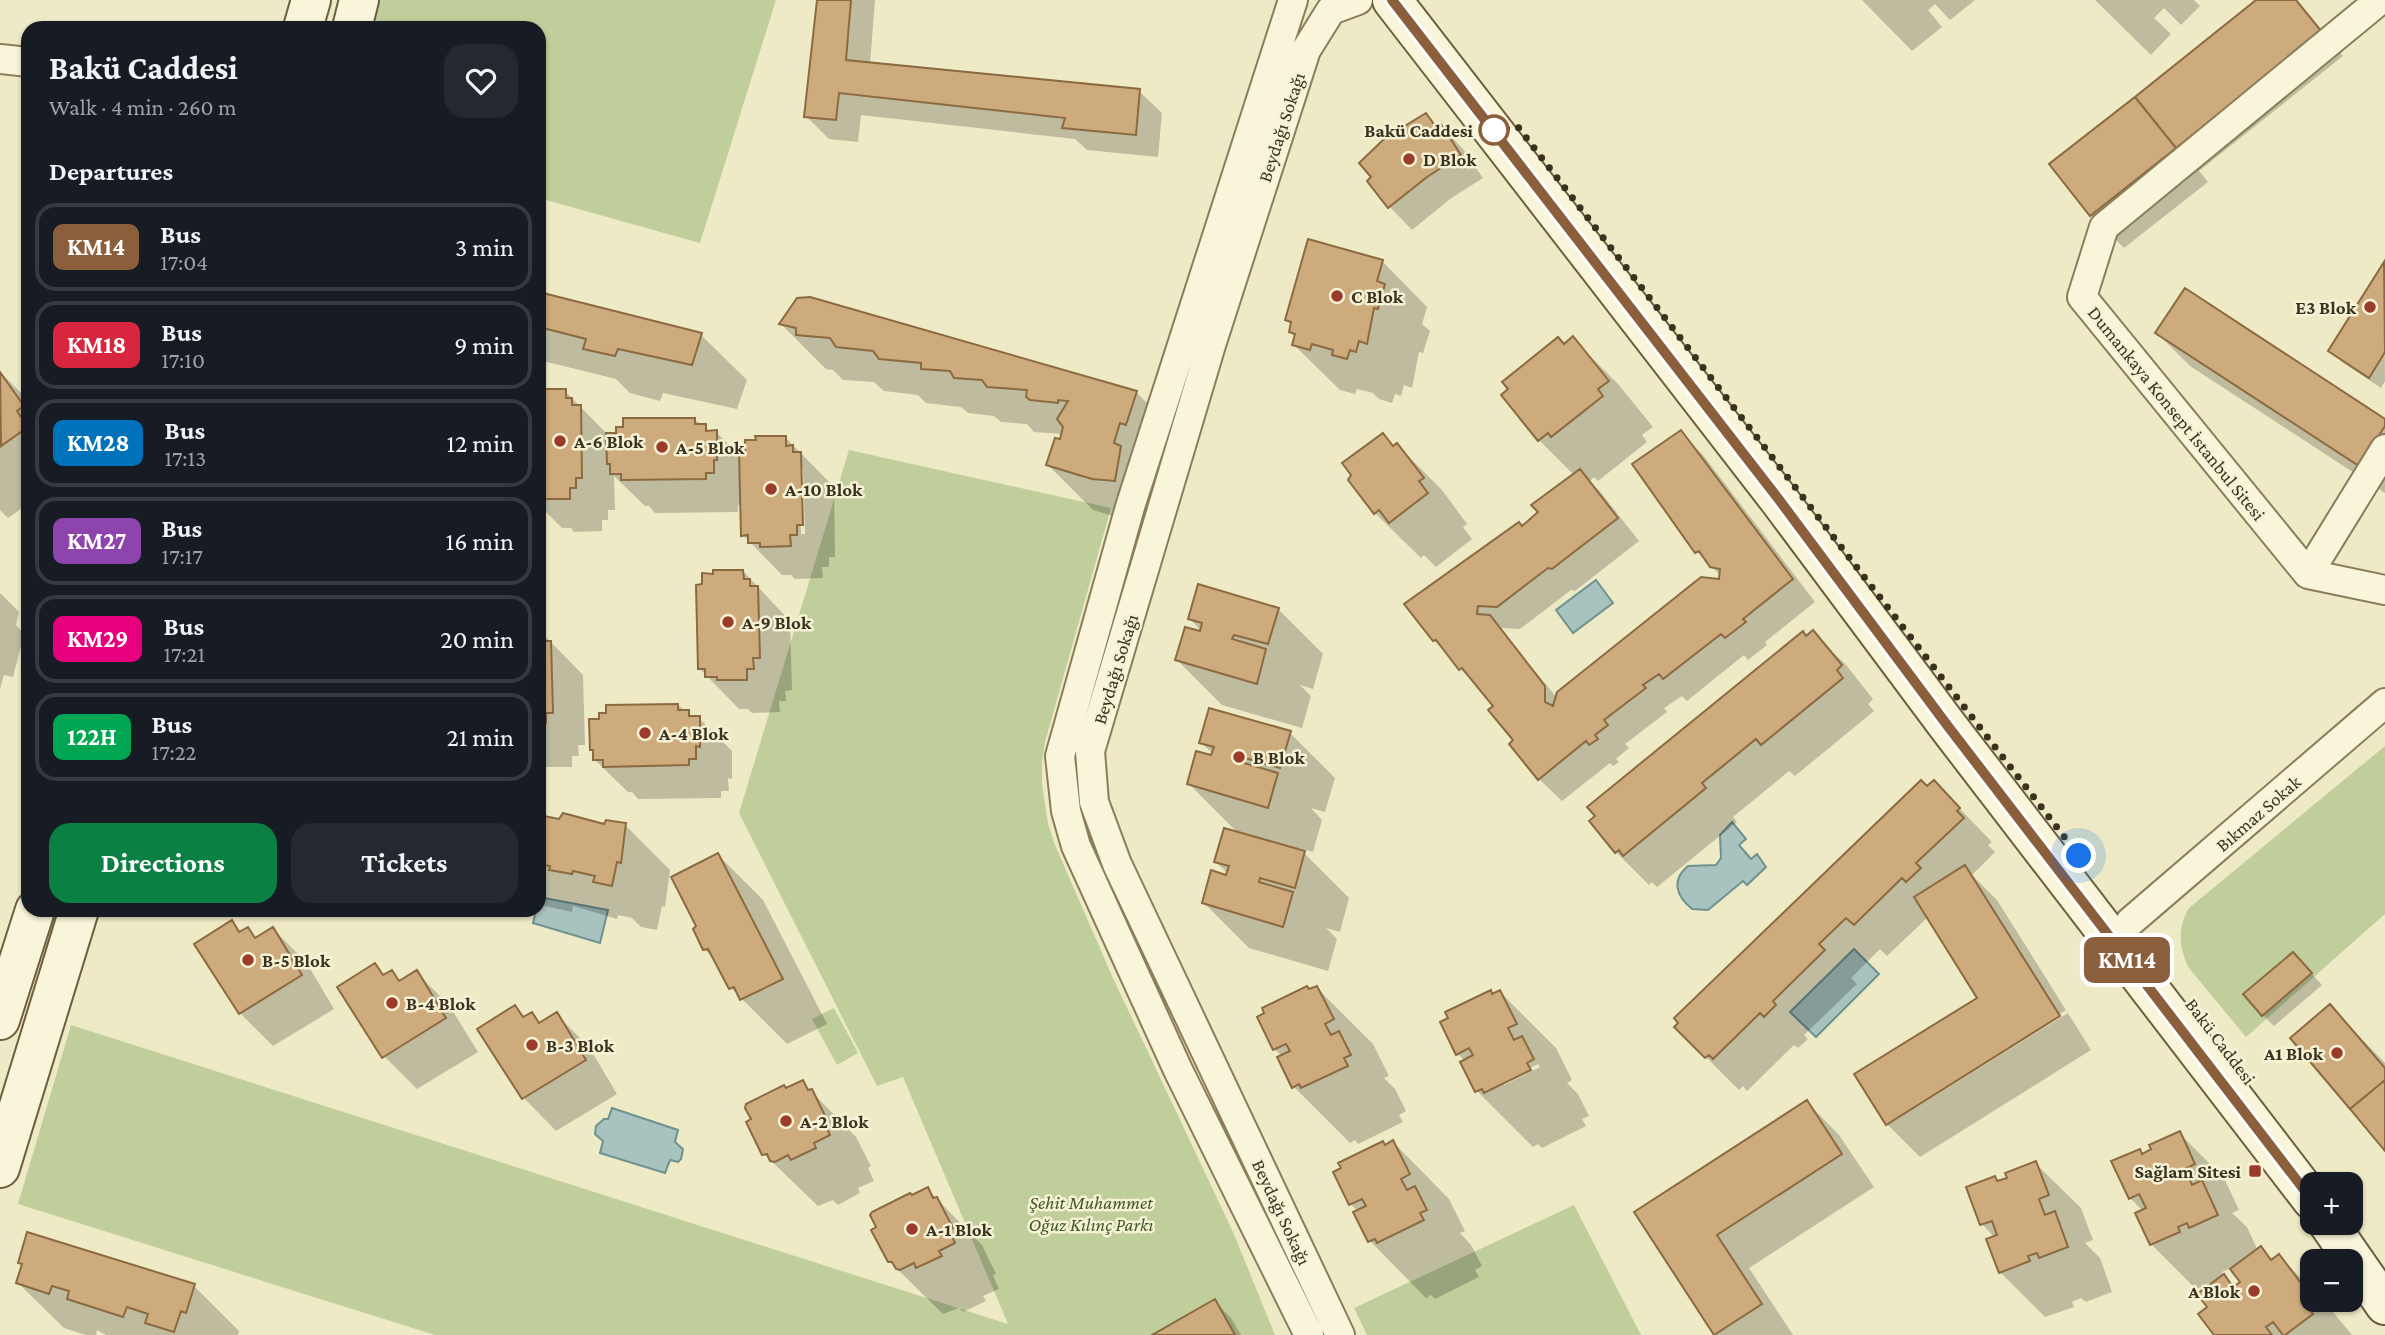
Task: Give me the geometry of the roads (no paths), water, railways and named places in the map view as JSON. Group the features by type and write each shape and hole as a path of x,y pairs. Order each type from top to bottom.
{"main road":[{"path":"305,21 311,0"},
{"path":"354,21 359,0"},
{"name":"Bakü Caddesi","path":"1388,1 1760,444 2130,922 2318,1172"},
{"name":"Bakü Caddesi","path":"1388,1 1780,501 1947,725 2300,1184"},
{"path":"0,1020 33,917"},
{"path":"0,1168 18,1047 76,917"},
{"path":"2363,1233 2385,1263"},
{"path":"2336,1235 2385,1305"}],"street":[{"name":"Beydağı Sokağı","path":"1293,0 1130,507 1060,756 1066,811 1076,846 1178,1070 1309,1335"},
{"name":"Dumankaya Konsept İstanbul Sitesi","path":"2308,574 2082,297 2104,227 2380,0"},
{"name":"Beydağı Sokağı","path":"1340,1335 1117,864 1094,802 1090,751 1211,345 1306,50 1331,10 1388,1"},
{"path":"0,59 21,61"},
{"path":"2385,449 2308,574 2385,590"},
{"name":"Bıkmaz Sokak","path":"2130,922 2385,704"}],"water":[{"path":"1596,580 1613,603 1573,633 1556,610"},
{"path":"1732,822 1746,839 1739,845 1751,859 1757,854 1766,867 1747,885 1743,881 1708,910 1692,909 1679,893 1679,877 1688,866 1716,865 1721,858 1720,835"},
{"path":"546,898 608,910 600,943 533,923 534,917 546,917"},
{"path":"1854,949 1879,974 1816,1037 1790,1012"},
{"path":"612,1108 678,1130 675,1142 683,1149 681,1159 678,1162 670,1160 665,1173 600,1153 603,1141 595,1134 596,1126 608,1119"}],"place":[{"name":"Bakü Caddesi","path":"1494,130"},
{"name":"D Blok","path":"1409,159"},
{"name":"C Blok","path":"1337,296"},
{"name":"E3 Blok","path":"2370,307"},
{"name":"A-6 Blok","path":"560,441"},
{"name":"A-5 Blok","path":"662,447"},
{"name":"A-10 Blok","path":"771,489"},
{"name":"A-9 Blok","path":"728,622"},
{"name":"A-4 Blok","path":"645,733"},
{"name":"B Blok","path":"1239,757"},
{"name":"B-5 Blok","path":"248,960"},
{"name":"B-4 Blok","path":"392,1003"},
{"name":"B-3 Blok","path":"532,1045"},
{"name":"A1 Blok","path":"2337,1053"},
{"name":"A-2 Blok","path":"786,1121"},
{"name":"Sağlam Sitesi","path":"2255,1171"},
{"name":"A-1 Blok","path":"912,1229"},
{"name":"A Blok","path":"2254,1291"}],"park label":[{"name":"Şehit Muhammet Oğuz Kılınç Parkı","path":"1091,1213"}]}
